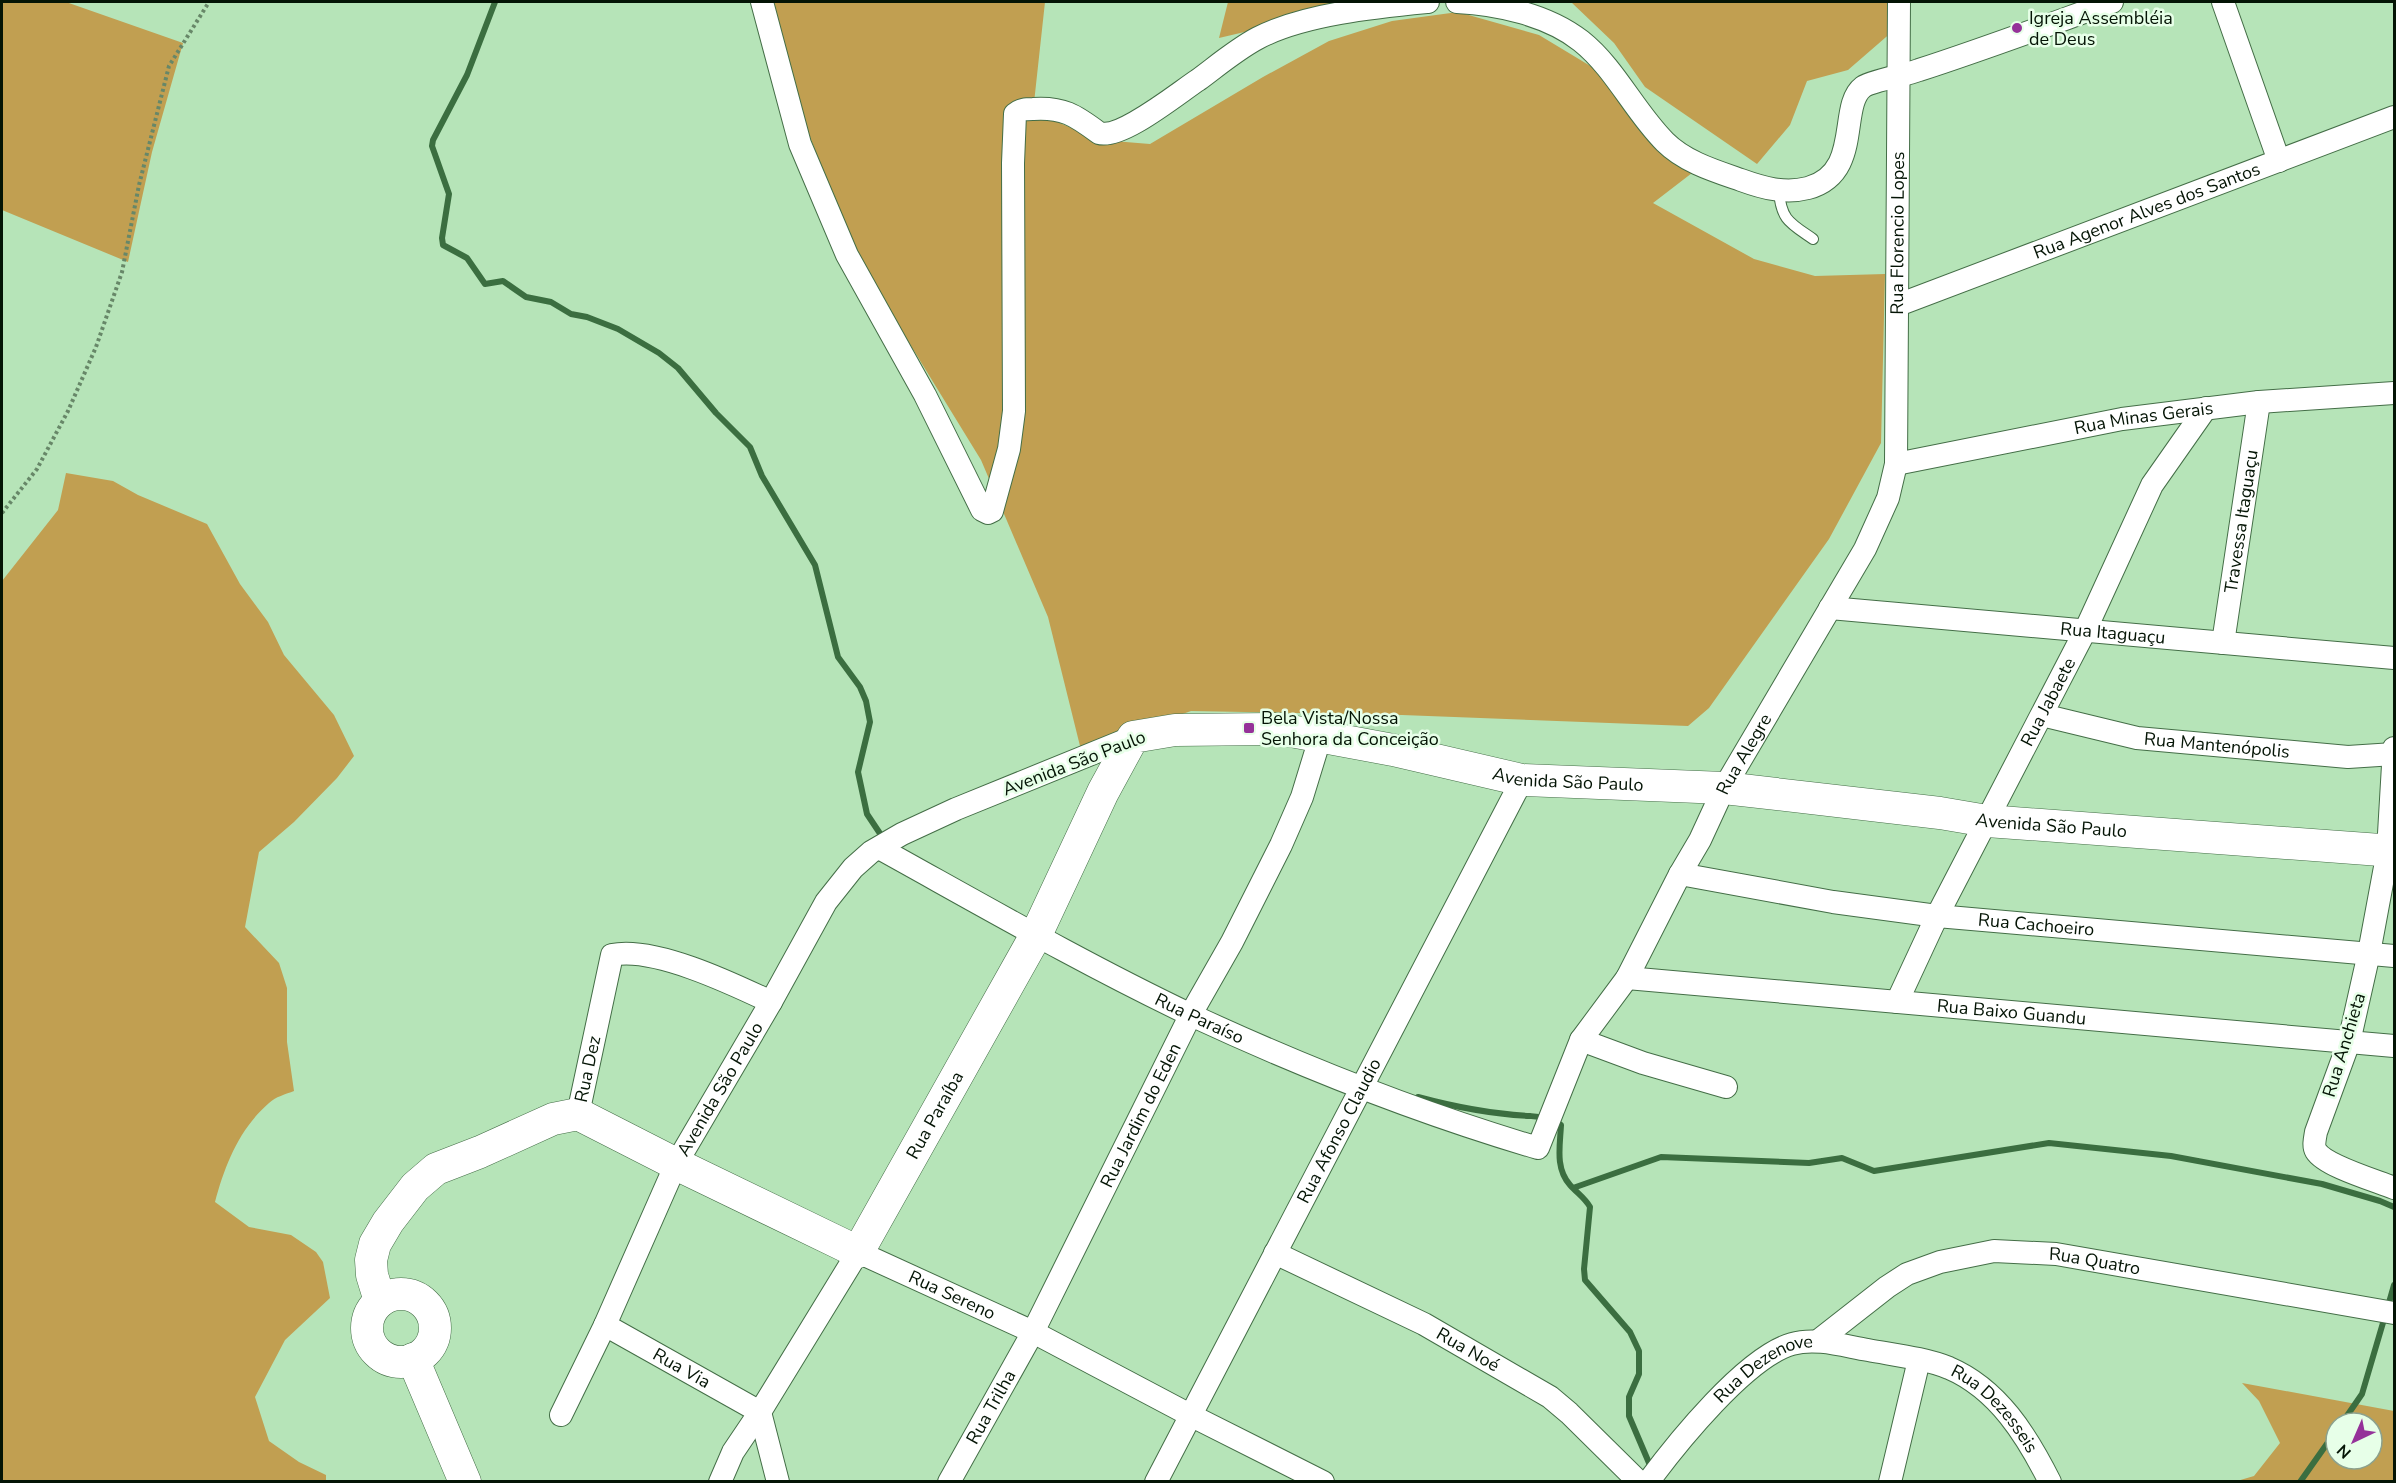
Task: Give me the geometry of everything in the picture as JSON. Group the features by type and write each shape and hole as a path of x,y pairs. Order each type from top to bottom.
{"street":[{"path":"762,2 800,144 836,232 925,395 982,510 988,513 992,511 1009,449 1014,411 1013,163 1015,114 1021,110 1052,108 1063,110 1082,120 1099,133 1104,135 1114,133 1157,110 1258,38 1295,23 1428,2"},
{"path":"1457,2 1479,3 1525,14 1567,31 1591,50 1666,143 1691,160 1713,171 1779,191 1807,188 1827,178 1836,169 1844,153 1853,109 1860,90 1871,82 1898,77 2112,2"},
{"name":"Rua Florencio Lopes","path":"1896,464 1899,2"},
{"path":"2223,2 2278,161"},
{"name":"Rua Agenor Alves dos Santos","path":"1898,305 2394,117"},
{"name":"Rua Minas Gerais","path":"1896,464 2122,419 2259,402 2394,393"},
{"name":"Travessa Itaguaçu","path":"2223,643 2259,402"},
{"name":"Rua Jabaete","path":"1897,1002 1937,916 2085,631 2152,485 2206,408"},
{"name":"Rua Alegre","path":"1538,1148 1581,1040 1627,978 1700,840 1724,788 1865,549 1891,490 1896,464"},
{"name":"Rua Itaguaçu","path":"1830,608 2394,658"},
{"name":"Rua Mantenópolis","path":"2042,715 2137,738 2348,757 2394,752"},
{"name":"Avenida São Paulo","path":"561,1414 605,1325 676,1164 771,1002 826,902 853,868 902,834 956,809 1133,737 1175,730 1280,729 1321,735 1522,780 1724,788 1987,820 2391,851"},
{"name":"Rua Jardim do Eden","path":"1033,1332 1191,1014 1232,942 1281,845 1302,797 1321,735"},
{"name":"Rua Paraíba","path":"720,1482 733,1452 858,1252 1036,935 1103,792 1133,737"},
{"name":"Rua Anchieta","path":"2394,752 2391,851 2349,1042 2316,1132 2315,1148 2317,1152 2338,1166 2394,1188"},
{"name":"Rua Afonso Claudio","path":"1156,1482 1522,780"},
{"name":"Rua Paraíso","path":"879,848 1036,935 1191,1014 1361,1088 1478,1130 1538,1148"},
{"name":"Rua Cachoeiro","path":"1680,874 1833,902 1937,916 2394,956"},
{"name":"Rua Dez","path":"380,1301 370,1260 375,1244 388,1222 416,1186 436,1169 554,1119 578,1114 612,955 653,957 686,966 714,975 771,1002"},
{"name":"Rua Baixo Guandu","path":"1627,978 2394,1046"},
{"path":"1581,1040 1685,1077 1726,1087"},
{"name":"Rua Sereno","path":"578,1114 858,1252 1033,1332 1323,1482"},
{"name":"Rua Quatro","path":"1818,1341 1907,1274 1951,1259 1994,1251 2056,1254 2394,1313"},
{"name":"Rua Noé","path":"1275,1253 1424,1324 1550,1396 1639,1482"},
{"path":"397,1294 416,1298 430,1311 435,1330 433,1339 422,1355 413,1359 394,1361 377,1353 371,1345 367,1326 369,1317 380,1301 397,1294"},
{"name":"Rua Via","path":"605,1325 760,1412"},
{"name":"Rua Trilha","path":"949,1482 1033,1332"},
{"name":"Rua Dezenove","path":"1657,1476 1723,1393 1764,1358 1791,1344 1818,1341 1919,1360"},
{"path":"413,1359 465,1482"},
{"path":"1890,1482 1919,1360"},
{"name":"Rua Dezesseis","path":"1919,1360 1949,1368 1982,1387 2025,1434 2050,1482"},
{"path":"760,1412 778,1482"}],"lane":[{"path":"1779,191 1780,209 1790,224 1813,238"}],"path":[{"path":"2,513 37,469 68,411 96,347 122,272 139,185 170,66 209,2"}],"shaded area":[{"path":"2,2 66,2 183,43 152,152 128,262 2,210"},
{"path":"759,2 1045,2 1033,112 1101,140 1150,144 1329,41 1392,21 1458,12 1539,35 1607,76 1692,173 1653,203 1754,259 1815,276 1885,274 1881,443 1829,539 1709,708 1688,726 1402,715 1191,711 1081,750 1048,617 981,460 854,253"},
{"path":"1228,2 1344,2 1287,22 1219,38"},
{"path":"1571,2 1890,2 1893,31 1848,70 1807,81 1790,125 1757,164 1645,87 1614,43"},
{"path":"66,473 113,481 138,495 207,524 240,584 268,622 284,655 334,715 354,756 337,778 294,822 259,852 245,927 279,963 287,988 287,1042 294,1091 271,1101 249,1124 234,1148 215,1202 249,1227 291,1235 316,1252 323,1262 330,1298 285,1340 255,1397 269,1441 299,1462 326,1475 326,1481 2,1481 2,581 58,510"},
{"path":"2242,1383 2394,1411 2394,1481 2237,1481 2254,1476 2280,1443 2259,1401"}],"waterway":[{"path":"495,2 467,75 433,140 432,146 449,194 442,238 443,245 467,258 485,284 503,281 526,297 551,302 571,314 587,317 618,329 659,353 678,368 716,413 750,447 762,476 815,565 838,657 860,687 866,701 870,722 858,772 867,814 885,841"},
{"path":"1418,1097 1473,1110 1546,1118 1561,1125 1560,1164 1562,1171 1570,1185 1590,1207 1585,1280 1630,1332 1639,1351 1639,1374 1629,1397 1629,1416 1652,1470"},
{"path":"1573,1188 1661,1157 1809,1163 1842,1158 1874,1171 2049,1143 2171,1156 2322,1184 2394,1207"},
{"path":"2388,1306 2394,1285"},
{"path":"2350,1411 2362,1394 2385,1316"},
{"path":"2300,1482 2324,1448"}],"place":[{"name":"Igreja Assembléia de Deus","path":"2017,28"},
{"name":"Bela Vista/Nossa Senhora da Conceição","path":"1249,728"}]}
